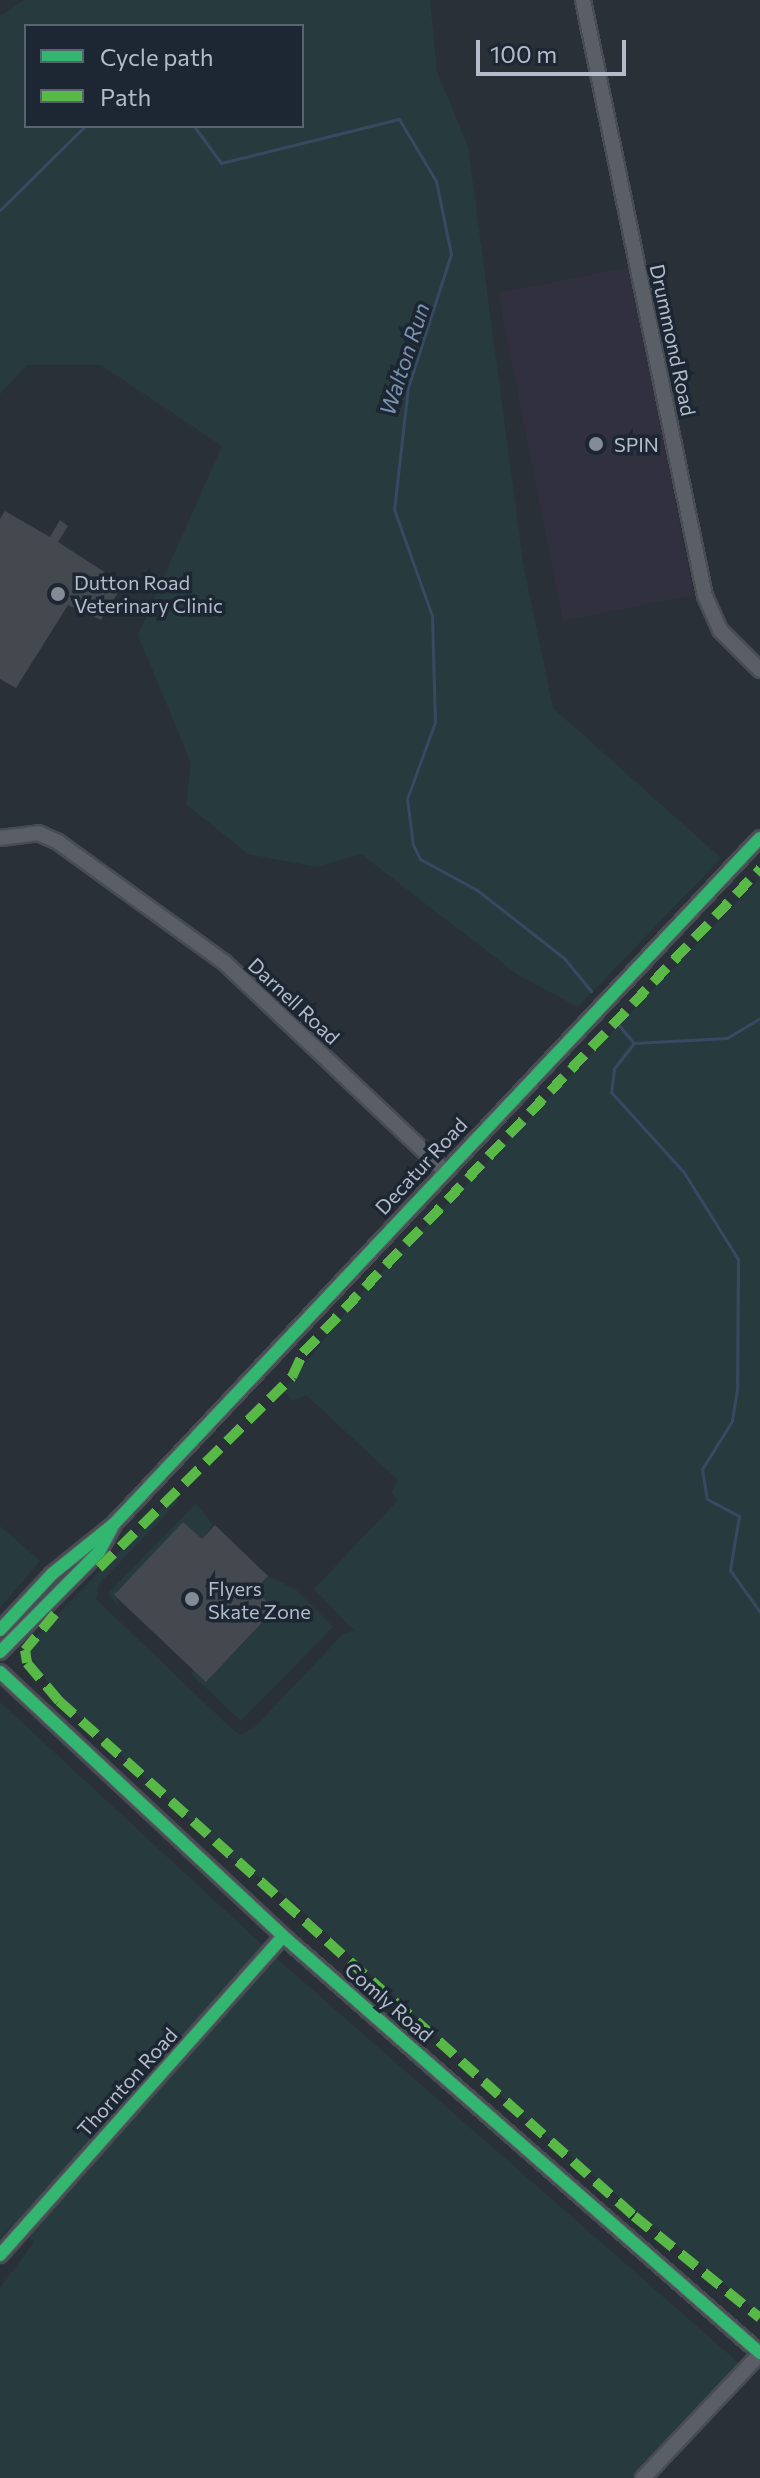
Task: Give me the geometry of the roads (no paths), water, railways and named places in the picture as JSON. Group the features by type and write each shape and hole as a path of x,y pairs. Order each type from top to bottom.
{"street":[{"name":"Drummond Road","path":"583,0 705,596 720,630 760,670"},
{"name":"Darnell Road","path":"0,838 38,833 105,876 225,963 444,1170"},
{"name":"Decatur Road","path":"0,1630 52,1574 114,1524 444,1170 760,838"},
{"name":"Decatur Road","path":"0,1652 99,1552 114,1524"},
{"name":"Comly Road","path":"0,1672 283,1936 760,2354"},
{"name":"Thornton Road","path":"0,2255 283,1936"},
{"path":"643,2478 760,2354"}],"waterway":[{"name":"Walton Run","path":"195,128 221,163 399,119 436,181 451,254 408,387 394,509 432,616 435,722 407,799 413,845 420,859 477,890 564,958 591,991"},
{"name":"Walton Run","path":"0,210 83,128"},
{"name":"Walton Run","path":"634,1043 727,1038 760,1018"},
{"name":"Walton Run","path":"617,1023 634,1043"},
{"path":"634,1043 614,1069 611,1092 683,1171 738,1259 737,1389 732,1421 702,1469 707,1499 739,1516 730,1570 760,1612"}],"place":[{"name":"SPIN","path":"596,444"},
{"name":"Dutton Road Veterinary Clinic","path":"58,594"},
{"name":"Flyers Skate Zone","path":"192,1599"}]}
